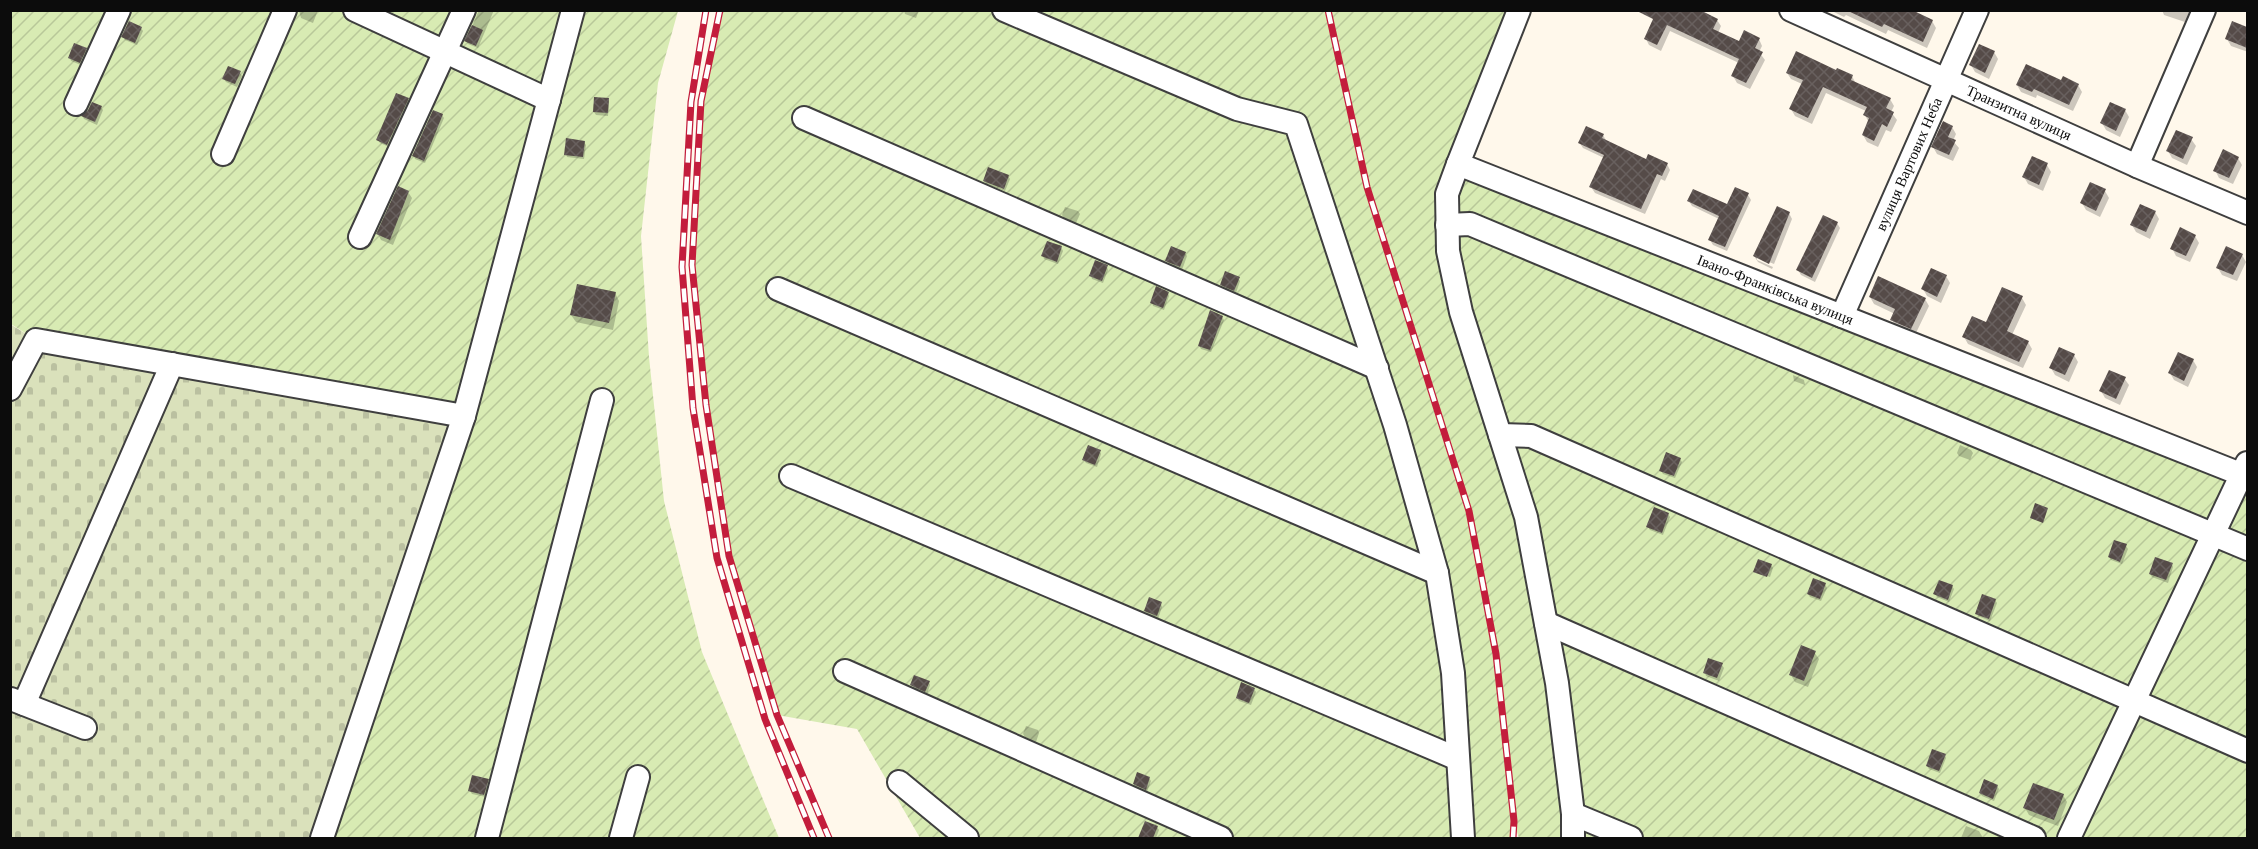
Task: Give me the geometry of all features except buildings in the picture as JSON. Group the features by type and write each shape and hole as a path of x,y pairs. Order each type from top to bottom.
{"street":[{"path":"76,104 119,10"},
{"path":"223,154 285,10"},
{"path":"355,10 549,100"},
{"path":"360,237 464,10"},
{"path":"322,838 464,416 573,10"},
{"path":"1004,10 1237,109 1296,124 1377,368 1437,573 1453,673 1464,838"},
{"path":"1519,10 1447,194 1448,251 1461,312 1526,517 1557,683 1573,814 1573,838"},
{"name":"Транзитна вулиця","path":"1791,10 2247,213"},
{"name":"вулиця Вартових Неба","path":"1842,316 1977,10"},
{"path":"2137,166 2204,10"},
{"path":"804,118 1377,368"},
{"name":"Івано-Франківська вулиця","path":"1458,164 1842,316 2245,471"},
{"path":"1448,225 1470,224 2247,549"},
{"path":"778,289 1437,573"},
{"path":"10,389 36,340 464,416"},
{"path":"85,728 17,702 172,364"},
{"path":"487,838 602,400"},
{"path":"1500,435 1531,436 2247,751"},
{"path":"2069,838 2212,534 2245,471"},
{"path":"791,476 1458,759"},
{"path":"1546,624 2034,838"},
{"path":"844,671 1221,838"},
{"path":"621,838 638,777"},
{"path":"899,782 968,838"},
{"path":"1573,814 1631,838"}],"green space":[{"path":"10,11 678,11 658,83 641,236 649,357 664,501 702,652 779,838 322,838 464,416 36,340 11,324"},
{"path":"720,11 1519,11 1458,164 2247,478 2247,838 1519,838 1514,823 1512,838 920,838 857,729 777,715 729,556 706,405 692,265 701,101"},
{"path":"10,324 36,340 464,416 322,838 11,838"}],"railway":[{"path":"706,10 691,102 682,267 693,408 717,558 765,719 814,838"},
{"path":"720,10 701,101 692,265 706,405 729,556 777,715 829,838"},
{"path":"1328,10 1367,187 1469,511 1496,654 1514,821 1513,838"}]}
